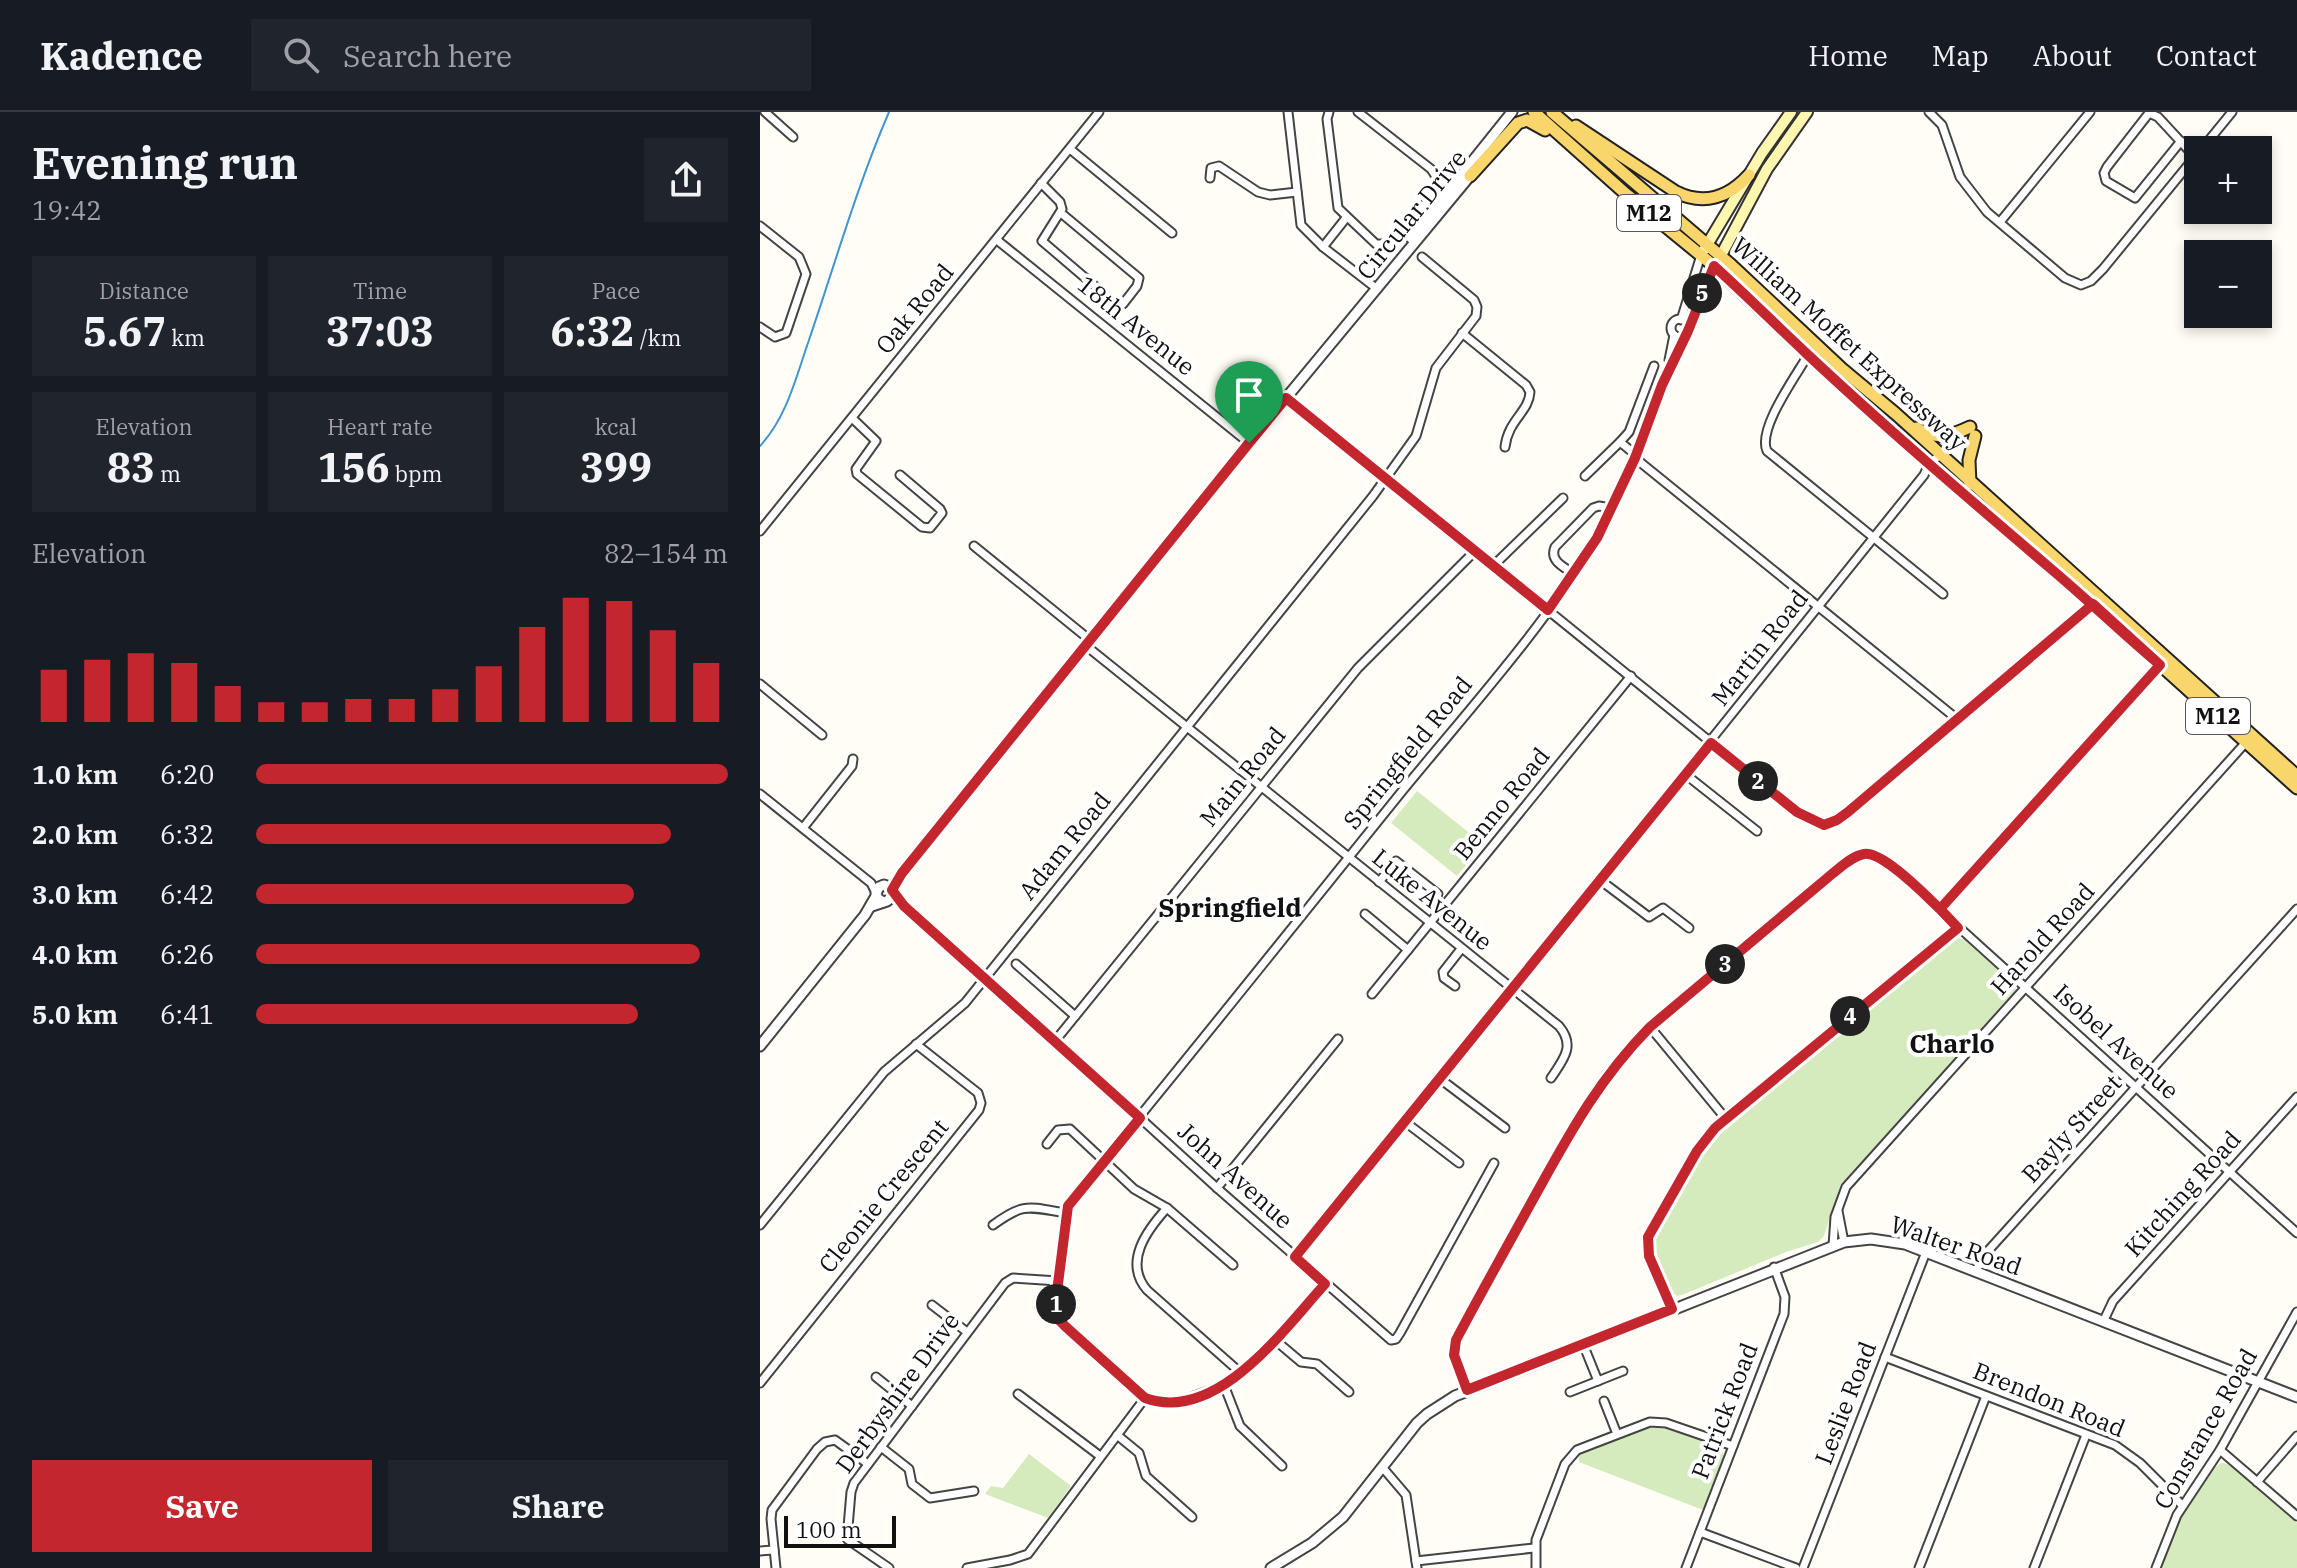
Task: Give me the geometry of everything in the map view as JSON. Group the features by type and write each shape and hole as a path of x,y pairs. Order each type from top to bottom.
{"main road":[{"name":"M12","path":"1534,112 1704,250 1808,355 1930,470 2093,604 2160,665 2297,776"},
{"name":"William Moffet Expressway","path":"1552,112 1704,250"},
{"path":"1704,250 1791,112"},
{"path":"1717,262 1753,192 1807,112"},
{"path":"1561,120 1573,123 1688,197 1721,197 1749,175"},
{"path":"1470,176 1521,121 1531,121 1560,136"},
{"name":"William Moffet Expressway","path":"1717,262 1896,414 1970,484 2115,611 2250,739"},
{"path":"1896,414 1938,438 1973,432 1970,484"},
{"name":"M12","path":"2250,739 2297,788"}],"street":[{"path":"765,112 793,137"},
{"name":"Oak Road","path":"760,531 1099,112"},
{"path":"1288,112 1301,225 1323,247 1372,285"},
{"path":"1329,112 1327,119 1336,205 1373,242 1386,244 1400,235 1437,186 1434,172 1358,112"},
{"name":"Circular Drive","path":"1332,342 1334,334 1372,285 1512,112"},
{"name":"Circular Drive","path":"883,892 902,873 1521,112"},
{"path":"1929,112 1942,125 1960,177 1987,212 2065,278 2081,285 2091,281 2103,269 2184,170"},
{"path":"2000,222 2090,112"},
{"path":"2212,136 2232,112"},
{"path":"2181,141 2135,198 2106,181 2104,173 2107,167 2149,113 2154,114 2184,143"},
{"path":"1070,149 1172,233"},
{"path":"1210,178 1211,168 1219,166 1264,195 1297,192"},
{"path":"1041,183 1060,202 1061,213 1042,241 1117,305 1123,304 1137,286 1139,278 1061,213"},
{"path":"1323,247 1346,218"},
{"path":"760,226 799,257 806,274 786,333 775,337 760,327"},
{"name":"18th Avenue","path":"997,240 1249,443"},
{"path":"1674,335 1687,332 1686,322 1681,320 1704,250"},
{"name":"Adam Road","path":"760,1225 880,1076 958,1010 1386,478 1416,436 1436,368 1476,316 1476,303 1422,257"},
{"name":"Springfield Road","path":"1066,1213 1071,1200 1349,858 1574,574 1597,538 1636,456 1662,385 1717,262"},
{"name":"Springfield Road","path":"1662,385 1674,335 1672,325 1681,320"},
{"path":"1462,333 1526,385 1530,392 1528,403 1509,428 1505,447"},
{"path":"1808,355 1767,426 1763,443 1773,458 1943,594"},
{"path":"1585,476 1629,432 1654,366"},
{"path":"1286,398 1797,812 1824,825 1842,817 2093,604"},
{"path":"852,418 876,441 856,469 857,474 922,527 930,528 942,513 940,509 900,475"},
{"path":"1620,442 1957,719"},
{"name":"Martin Road","path":"1295,1257 1873,538 1943,458"},
{"path":"1493,566 1563,498"},
{"path":"1574,574 1555,560 1555,547 1593,508 1611,508"},
{"name":"Luke Avenue","path":"974,546 1187,727 1559,1026 1568,1040 1566,1056 1551,1078"},
{"name":"Main Road","path":"1055,1041 1377,647 1475,551"},
{"path":"1940,909 2160,665"},
{"name":"Benno Road","path":"1372,994 1631,676"},
{"path":"760,684 822,735"},
{"name":"Harold Road","path":"1838,1244 1838,1209 1846,1187 2250,739"},
{"path":"803,828 852,766 853,759"},
{"path":"1685,774 1757,831"},
{"path":"760,794 883,892 760,1046"},
{"name":"Isobel Avenue","path":"1650,1027 1832,874 1854,858 1869,853 1887,863 1940,909 2297,1233"},
{"path":"1379,882 1396,861 1438,894"},
{"path":"1600,880 1649,917 1663,908 1689,928"},
{"name":"John Avenue","path":"883,892 904,906 1391,1340 1396,1339 1494,1163"},
{"name":"Bayly Street","path":"1975,1272 1987,1252 2297,909"},
{"path":"1365,914 1408,950"},
{"path":"1672,1309 1649,1256 1648,1237 1706,1138 1958,928"},
{"path":"1455,986 1442,975 1461,949"},
{"path":"1016,964 1075,1016"},
{"path":"1467,1390 1454,1355 1456,1340 1581,1112 1606,1075 1650,1027 1726,1119"},
{"path":"1217,1188 1338,1039"},
{"name":"Cleonie Crescent","path":"760,1383 979,1110 981,1103 978,1093 916,1044"},
{"path":"1439,1078 1505,1128"},
{"name":"Kitching Road","path":"2104,1320 2113,1301 2297,1097"},
{"path":"1404,1121 1459,1163"},
{"path":"1047,1144 1058,1130 1066,1127 1139,1193 1167,1208 1233,1265"},
{"path":"993,1225 1024,1207 1066,1213 1055,1307 1059,1320 1145,1398 1173,1404 1224,1385 1242,1374 1325,1284"},
{"path":"1167,1208 1141,1240 1139,1278 1147,1290 1242,1374"},
{"name":"Walter Road","path":"1271,1568 1312,1543 1334,1525 1427,1414 1467,1390 1838,1244 1887,1240 1926,1252 2297,1397"},
{"name":"Leslie Road","path":"1803,1568 1926,1252"},
{"name":"Patrick Road","path":"1686,1568 1784,1314 1785,1297 1774,1267"},
{"name":"Derbyshire Drive","path":"889,1568 875,1565 847,1539 852,1487 1008,1280 1058,1281"},
{"path":"932,1305 967,1332"},
{"name":"Constance Road","path":"2156,1568 2182,1505 2220,1450 2297,1312"},
{"path":"1275,1340 1301,1362 1317,1364 1349,1392"},
{"path":"1583,1344 1598,1381"},
{"name":"Brendon Road","path":"1885,1357 2115,1445 2182,1505"},
{"path":"1570,1392 1623,1371"},
{"path":"876,1377 912,1406"},
{"path":"1224,1385 1240,1426 1282,1466"},
{"path":"1018,1394 1100,1456"},
{"path":"1919,1568 1986,1396"},
{"path":"967,1568 1028,1554 1145,1398"},
{"path":"1604,1401 1617,1434"},
{"path":"1536,1568 1534,1548 1568,1457 1577,1450 1658,1421 1733,1446"},
{"path":"1117,1435 1139,1453 1146,1476 1192,1517"},
{"path":"2034,1568 2086,1435"},
{"path":"2257,1482 2297,1436"},
{"path":"776,1568 772,1510 822,1444 835,1440 868,1464"},
{"path":"2288,1446 2297,1453"},
{"path":"881,1447 909,1469 912,1484 930,1498 974,1491"},
{"path":"2220,1450 2297,1516"},
{"path":"1383,1468 1406,1495 1417,1564 1534,1548"},
{"path":"1700,1532 1796,1568"},
{"path":"760,1551 774,1550"}],"green space":[{"path":"1417,791 1483,844 1457,876 1391,823"},
{"path":"1950,939 1965,939 2015,984 2016,993 1841,1184 1824,1236 1818,1242 1682,1295 1671,1292 1654,1252 1654,1243 1700,1156 1712,1140"},
{"path":"1666,1427 1718,1446 1723,1453 1724,1458 1703,1510 1579,1462 1579,1454 1645,1428"},
{"path":"1029,1454 1071,1486 1048,1518 985,1494 991,1486 1003,1488"},
{"path":"2221,1463 2232,1465 2297,1523 2297,1568 2160,1568 2193,1496 2211,1471"}],"waterway":[{"path":"760,446 790,396 856,197 889,112"}],"district":[{"name":"Springfield","path":"1230,908"},
{"name":"Charlo","path":"1952,1044"}],"route":[{"path":"1249,443 902,873 892,890 904,906 1140,1118 1068,1206 1055,1307 1059,1320 1145,1398 1165,1404 1185,1401 1242,1374 1325,1284 1295,1257 1711,743 1797,812 1824,825 1848,812 2093,604 2160,665 1940,909 1879,857 1862,854 1832,874 1631,1046 1606,1075 1581,1112 1456,1340 1454,1355 1467,1390 1672,1309 1649,1256 1648,1237 1706,1138 1958,928 1940,909 2082,751 2160,665 2106,617 2093,604 1929,464 1714,266 1662,385 1635,458 1597,538 1548,610 1286,398 1249,443"}]}
